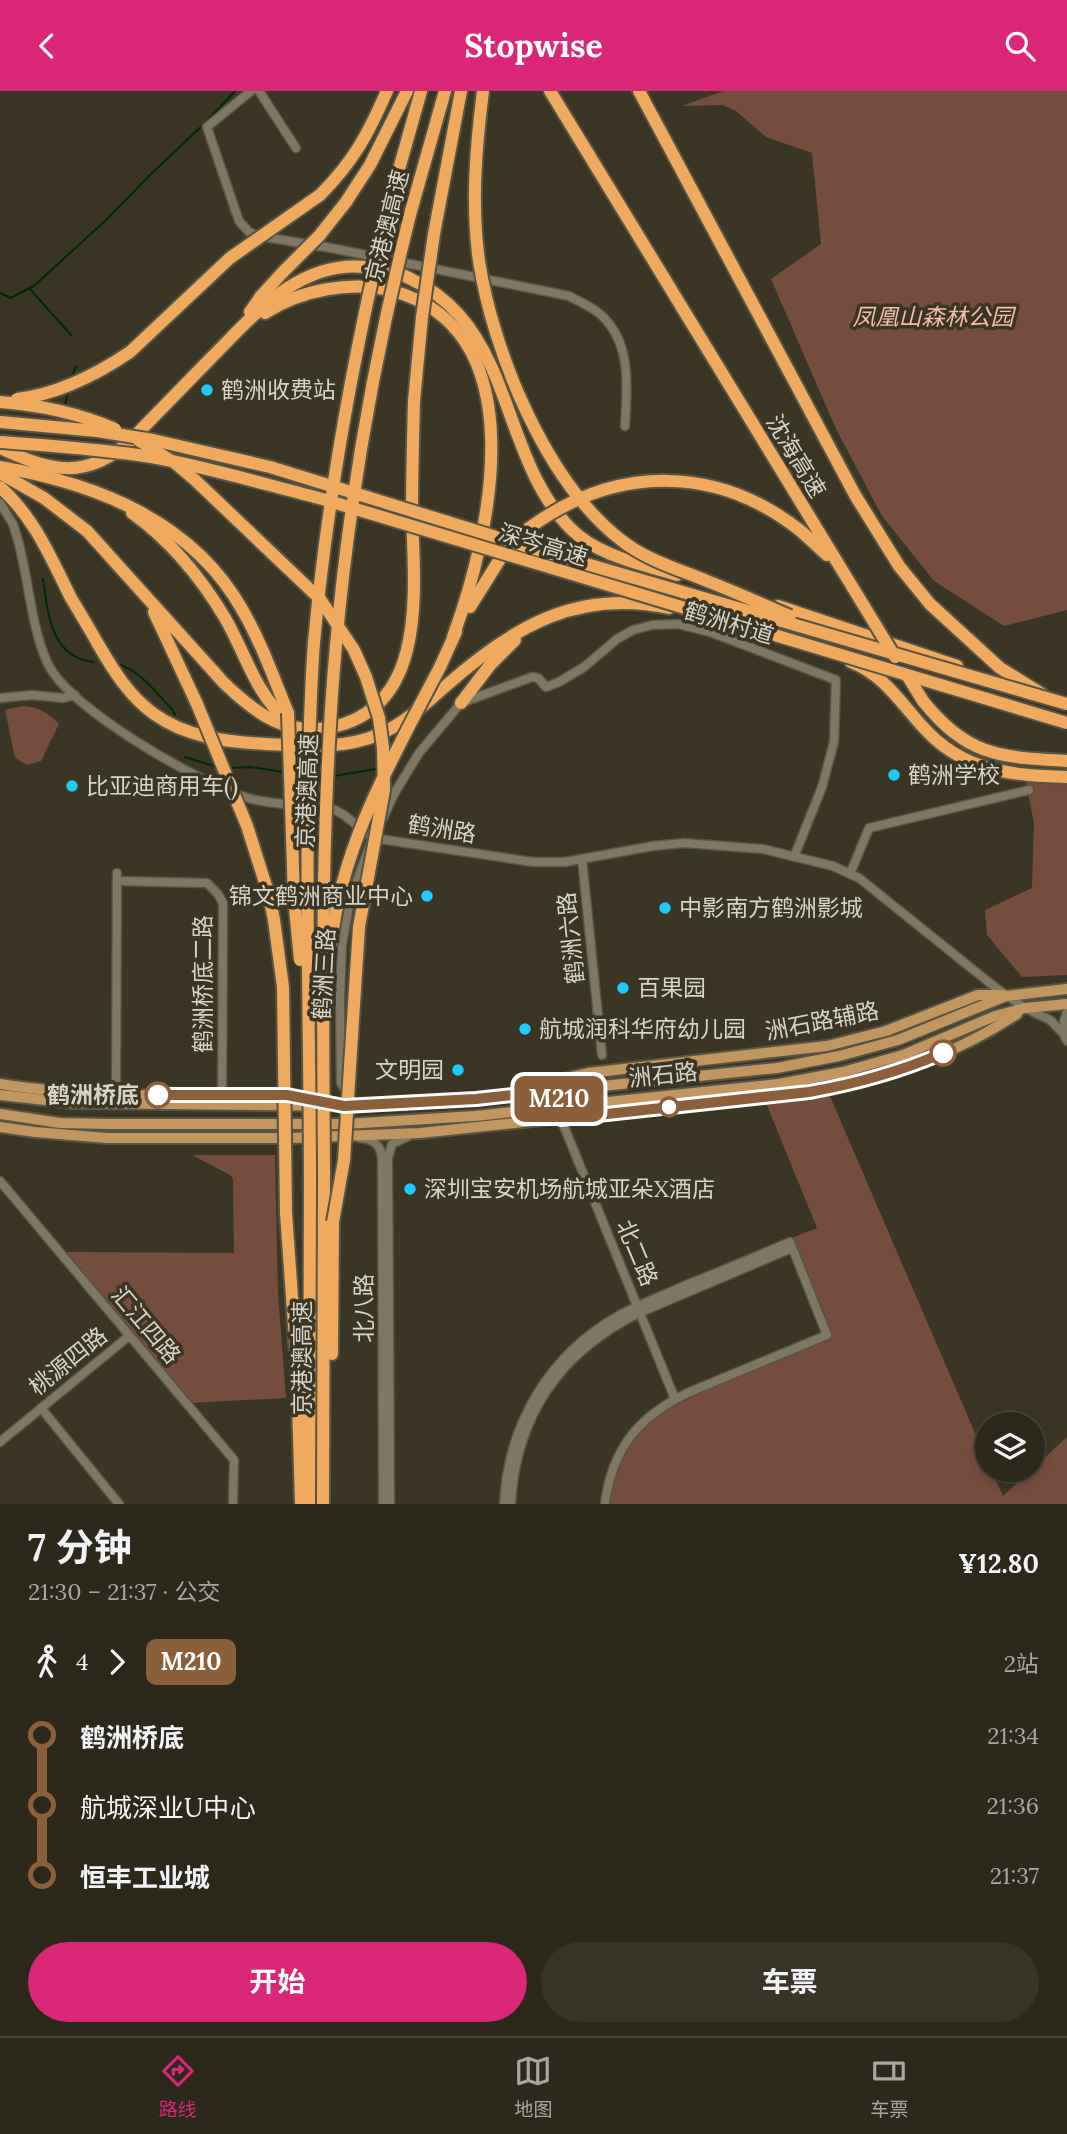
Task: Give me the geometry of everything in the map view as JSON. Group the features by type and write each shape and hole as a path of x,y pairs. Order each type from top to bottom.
{"highway":[{"path":"0,401 47,393 82,380 130,352 230,258 320,195 360,147 387,91"},
{"path":"234,335 261,296 319,236 346,202 380,148 407,91"},
{"name":"京港澳高速","path":"309,1504 310,1187 306,901 314,644 323,557 360,328 392,194 421,91"},
{"name":"京港澳高速","path":"323,1504 324,893 329,737 336,644 355,490 385,320 411,211 445,91"},
{"path":"0,473 44,498 87,531 242,700 276,723 307,730 335,727 361,715 385,696 403,665 413,624 414,401 434,234 461,91"},
{"path":"483,91 478,132 476,202 480,261 488,305 509,370 559,471 603,524 621,541 668,566 843,639"},
{"name":"沈海高速","path":"550,91 923,701 950,731 986,752 1006,757 1067,761"},
{"path":"639,91 885,545 914,585 946,619 1000,668 1041,694"},
{"path":"0,448 51,468 69,469 102,461 130,440 257,311 281,291 314,274 335,267 379,268 401,274 442,296 459,314 491,367 545,496 572,530 587,543 628,559 801,613 1067,703"},
{"path":"234,335 276,305 338,288 360,286 383,289 416,300 436,312 460,337 480,371 490,422 489,495 470,589 440,667 371,800 339,892 330,950 330,1097 324,1175"},
{"path":"0,401 47,408 93,421 136,439 175,463 256,536 320,599 354,650 366,677 380,728 384,790 359,927 344,1160 333,1222 331,1428 323,1479"},
{"name":"深岑高速","path":"0,422 97,431 153,440 270,467 535,548 1067,703"},
{"name":"深岑高速","path":"0,442 96,449 153,458 279,488 1067,723"},
{"path":"0,467 58,480 105,496 131,506 167,527 216,571 253,629 288,713 294,898 309,1051"},
{"path":"453,637 500,559 529,528 561,506 596,491 636,482 658,480 701,484 732,493 776,513 825,553 853,588"},
{"path":"0,487 36,529 109,663 129,691 140,703 167,722 208,738 252,744 322,746 351,743 371,737 389,730 413,715 483,655 526,627 586,606 629,603 654,605 701,616 854,663 871,671 940,744 961,758 1001,772 1067,778"},
{"path":"105,496 162,537 190,567 225,618 263,694 296,729"},
{"path":"141,591 197,704 247,826 266,884 274,920 283,987 286,1213 297,1367 301,1504"},
{"path":"461,703 501,653 526,633 558,614"}],"main road":[{"name":"洲石路","path":"558,1086 777,1068 839,1056 898,1040 1006,996 1067,989"},
{"name":"洲石路辅路","path":"365,1105 518,1094 558,1086 599,1072 827,1046 886,1031 978,995 1006,996"},
{"path":"0,1114 60,1123 346,1124 560,1113 809,1092 845,1086 919,1063 971,1041 1025,1008 1067,1004"},
{"path":"898,1040 940,1011"},
{"path":"0,1084 115,1099 153,1095 287,1095 344,1106"},
{"path":"0,1095 44,1101 115,1099 365,1105"},
{"path":"0,1127 107,1138 290,1138 420,1133 560,1113"}],"street":[{"path":"251,91 207,127 239,221 249,232 569,296 587,305 602,316 622,347 627,381 625,426"},
{"path":"259,91 296,148"},
{"name":"鹤洲路","path":"0,503 13,524 35,622 53,674 123,733 157,755 250,799 333,809 373,838 533,862 565,862 684,843 763,849 833,866 859,878 1006,996 1050,1020 1067,1040"},
{"name":"鹤洲村道","path":"373,838 394,794 419,753 461,703 532,677 538,678 546,687 584,667 617,639 633,630 652,625 678,624 710,632 836,680 834,743 822,787 794,857"},
{"path":"0,698 32,695 63,698 75,695"},
{"path":"850,874 869,828 1028,790"},
{"name":"鹤洲三路","path":"341,1083 342,945 350,900 373,838"},
{"name":"鹤洲六路","path":"582,859 602,1055"},
{"name":"鹤洲桥底二路","path":"115,1099 117,877 207,883 223,903 222,1095"},
{"path":"1067,1012 1064,1021 1067,1040"},
{"path":"287,1095 327,1094 341,1083 353,1100 365,1105"},
{"name":"北二路","path":"558,1086 560,1113 675,1399"},
{"name":"北八路","path":"390,1504 388,1158 392,1143 420,1133"},
{"name":"北八路","path":"347,1136 371,1140 381,1152 384,1307 383,1504"},
{"name":"汇江四路","path":"0,1181 234,1460 233,1504"},
{"path":"504,1504 512,1449 526,1413 545,1380 578,1344 618,1315 640,1309 791,1245 827,1335 675,1399 642,1423 631,1436 612,1469 606,1504"},
{"path":"511,1504 514,1469 524,1434 551,1384 565,1365 582,1349 640,1309"},
{"name":"桃源四路","path":"0,1443 129,1336"},
{"path":"41,1408 119,1504"}],"green space":[{"name":"凤凰山森林公园","path":"723,91 1067,91 1067,610 1004,626 934,581 882,516 836,429 771,279 821,244 812,153 766,137 736,111 723,105 682,106"},
{"path":"22,706 42,711 59,724 41,761 27,765 15,758 5,710"},
{"path":"1055,780 1067,783 1067,975 1022,977 987,935 985,910 1032,888 1034,823 1026,783"},
{"path":"829,1094 975,1433 975,1482 997,1482 1003,1496 1018,1482 1045,1482 1045,1457 1067,1437 1067,1504 605,1504 620,1452 655,1412 827,1335 789,1239 817,1228 766,1103"},
{"path":"192,1155 275,1155 278,1294 286,1398 190,1403 65,1252 234,1253 233,1179"}],"waterway":[{"path":"0,293 11,298 35,285 106,220 235,91"},
{"path":"30,289 71,335"},
{"path":"72,377 76,366"},
{"path":"64,408 68,393"},
{"path":"43,579 50,620 60,643 80,659 94,662"},
{"path":"117,664 133,671 154,689 175,715"},
{"path":"185,757 217,767"},
{"path":"229,768 250,767 283,772"},
{"path":"334,776 376,769"}],"bus line":[{"name":"M210","path":"158,1095 287,1095 344,1106 476,1099 558,1090 561,1119 845,1086 943,1053"}],"place":[{"name":"鹤洲收费站","path":"207,390"},
{"name":"鹤洲学校","path":"894,775"},
{"name":"比亚迪商用车()","path":"72,786"},
{"name":"锦文鹤洲商业中心","path":"427,896"},
{"name":"中影南方鹤洲影城","path":"665,908"},
{"name":"百果园","path":"623,988"},
{"name":"航城润科华府幼儿园","path":"525,1029"},
{"name":"文明园","path":"458,1070"},
{"name":"鹤洲桥底","path":"158,1095"},
{"name":"深圳宝安机场航城亚朵X酒店","path":"410,1189"}]}
